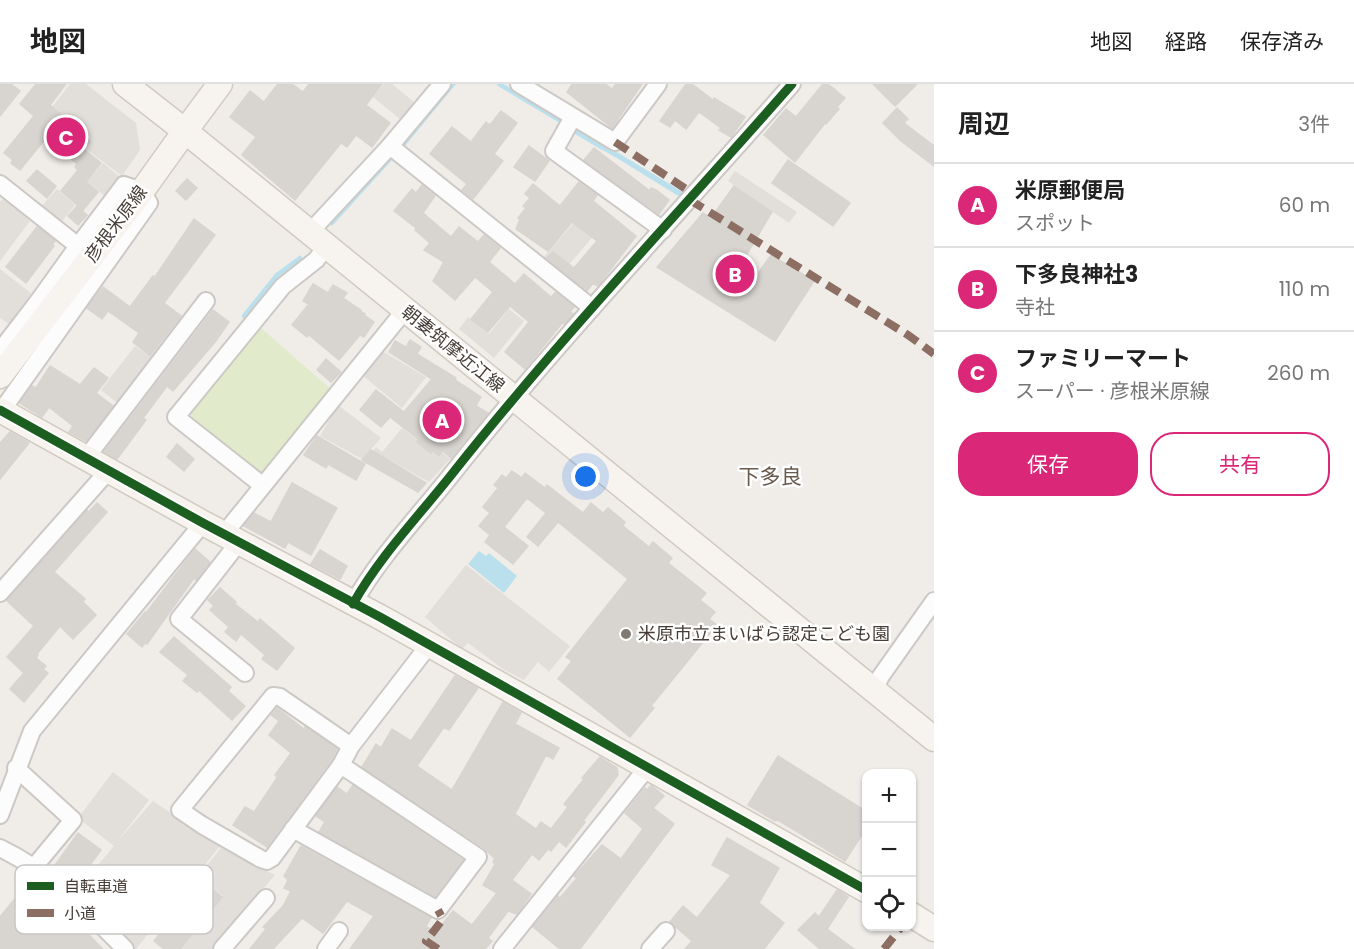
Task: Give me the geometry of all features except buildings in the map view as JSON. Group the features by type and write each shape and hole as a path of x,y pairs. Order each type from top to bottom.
{"main road":[{"path":"125,84 185,131 220,84"},
{"name":"彦根米原線","path":"0,376 142,191 185,131"},
{"name":"朝妻筑摩近江線","path":"185,131 934,739"},
{"path":"1,412 429,645 862,887"},
{"path":"916,918 934,929"}],"street":[{"path":"262,485 176,417 283,286 316,260 318,239 390,146 442,84"},
{"path":"519,84 570,123 615,142 658,84"},
{"path":"353,604 381,559 427,506 513,398 792,84"},
{"path":"570,123 554,151 663,230"},
{"path":"390,146 592,308"},
{"path":"0,184 78,246"},
{"path":"0,351 124,185 142,191 149,203 1,412"},
{"path":"86,458 206,301"},
{"path":"0,815 32,730 222,533 405,310"},
{"path":"0,593 109,470"},
{"path":"222,533 179,619 245,673"},
{"path":"873,691 934,601"},
{"path":"351,746 280,697 273,696 180,810 212,831 267,861 272,858 341,765 351,746 429,645"},
{"path":"293,829 438,910 478,857 341,765"},
{"path":"16,768 73,820 36,865"},
{"path":"502,949 647,768"},
{"path":"0,848 30,865"},
{"path":"222,949 266,898"},
{"path":"326,949 339,931"},
{"path":"650,949 666,931"},
{"path":"110,934 125,949"}],"green space":[{"path":"261,328 332,390 263,474 192,418 190,409"}],"shaded area":[{"path":"70,84 86,84 136,123 140,150 122,176 86,149 92,140 52,107"},
{"path":"384,84 392,84 414,102 400,119 373,97"},
{"path":"103,163 121,178 105,196 87,182"},
{"path":"735,171 797,212 789,223 728,181"},
{"path":"57,189 75,205 61,222 42,206"},
{"path":"4,198 30,221 0,261 0,202"},
{"path":"577,219 595,234 561,274 543,258"},
{"path":"0,269 32,294 9,324 0,318"},
{"path":"509,309 524,321 494,358 459,329 468,317 489,334"},
{"path":"135,346 154,360 120,405 101,390"},
{"path":"382,351 426,377 402,408 362,375"},
{"path":"338,405 381,438 362,459 320,436"},
{"path":"402,428 439,457 443,453 450,459 429,482 373,451 376,447 382,452"},
{"path":"466,565 570,646 549,672 538,662 524,680 503,669 468,643 462,649 425,617"},
{"path":"113,772 149,800 117,842 153,801 220,846 205,865 98,865 114,846 78,818"},
{"path":"221,848 275,875 212,949 179,949 191,934 213,934 213,908 223,896 213,888 213,865 207,865"},
{"path":"118,934 148,934 136,949 132,949"}],"water":[{"path":"446,84 456,84 404,147 401,139"},
{"path":"526,96 566,119 563,125 523,101"},
{"path":"573,126 605,144 602,150 570,131"},
{"path":"615,151 683,192 680,197 612,155"},
{"path":"384,158 392,160 332,226 327,221"},
{"path":"479,551 486,556 489,553 517,576 504,593 468,564"}],"waterway":[{"path":"499,84 529,102"},
{"path":"600,146 616,155"},
{"path":"244,316 277,275 300,258"}],"marked path":[{"path":"615,142 695,195"},
{"path":"690,200 908,335 934,354"},
{"path":"438,910 443,919 426,941 438,949"},
{"path":"884,949 898,931"}],"cycle path":[{"path":"353,604 387,553 534,374 792,84"},
{"path":"0,410 203,523 380,617 862,888"}],"place":[{"name":"ファミリーマート","path":"66,137"},
{"name":"下多良神社3","path":"735,274"},
{"name":"米原郵便局","path":"442,420"},
{"name":"米原市立まいばら認定こども園","path":"626,634"}],"district":[{"name":"下多良","path":"770,477"}]}
